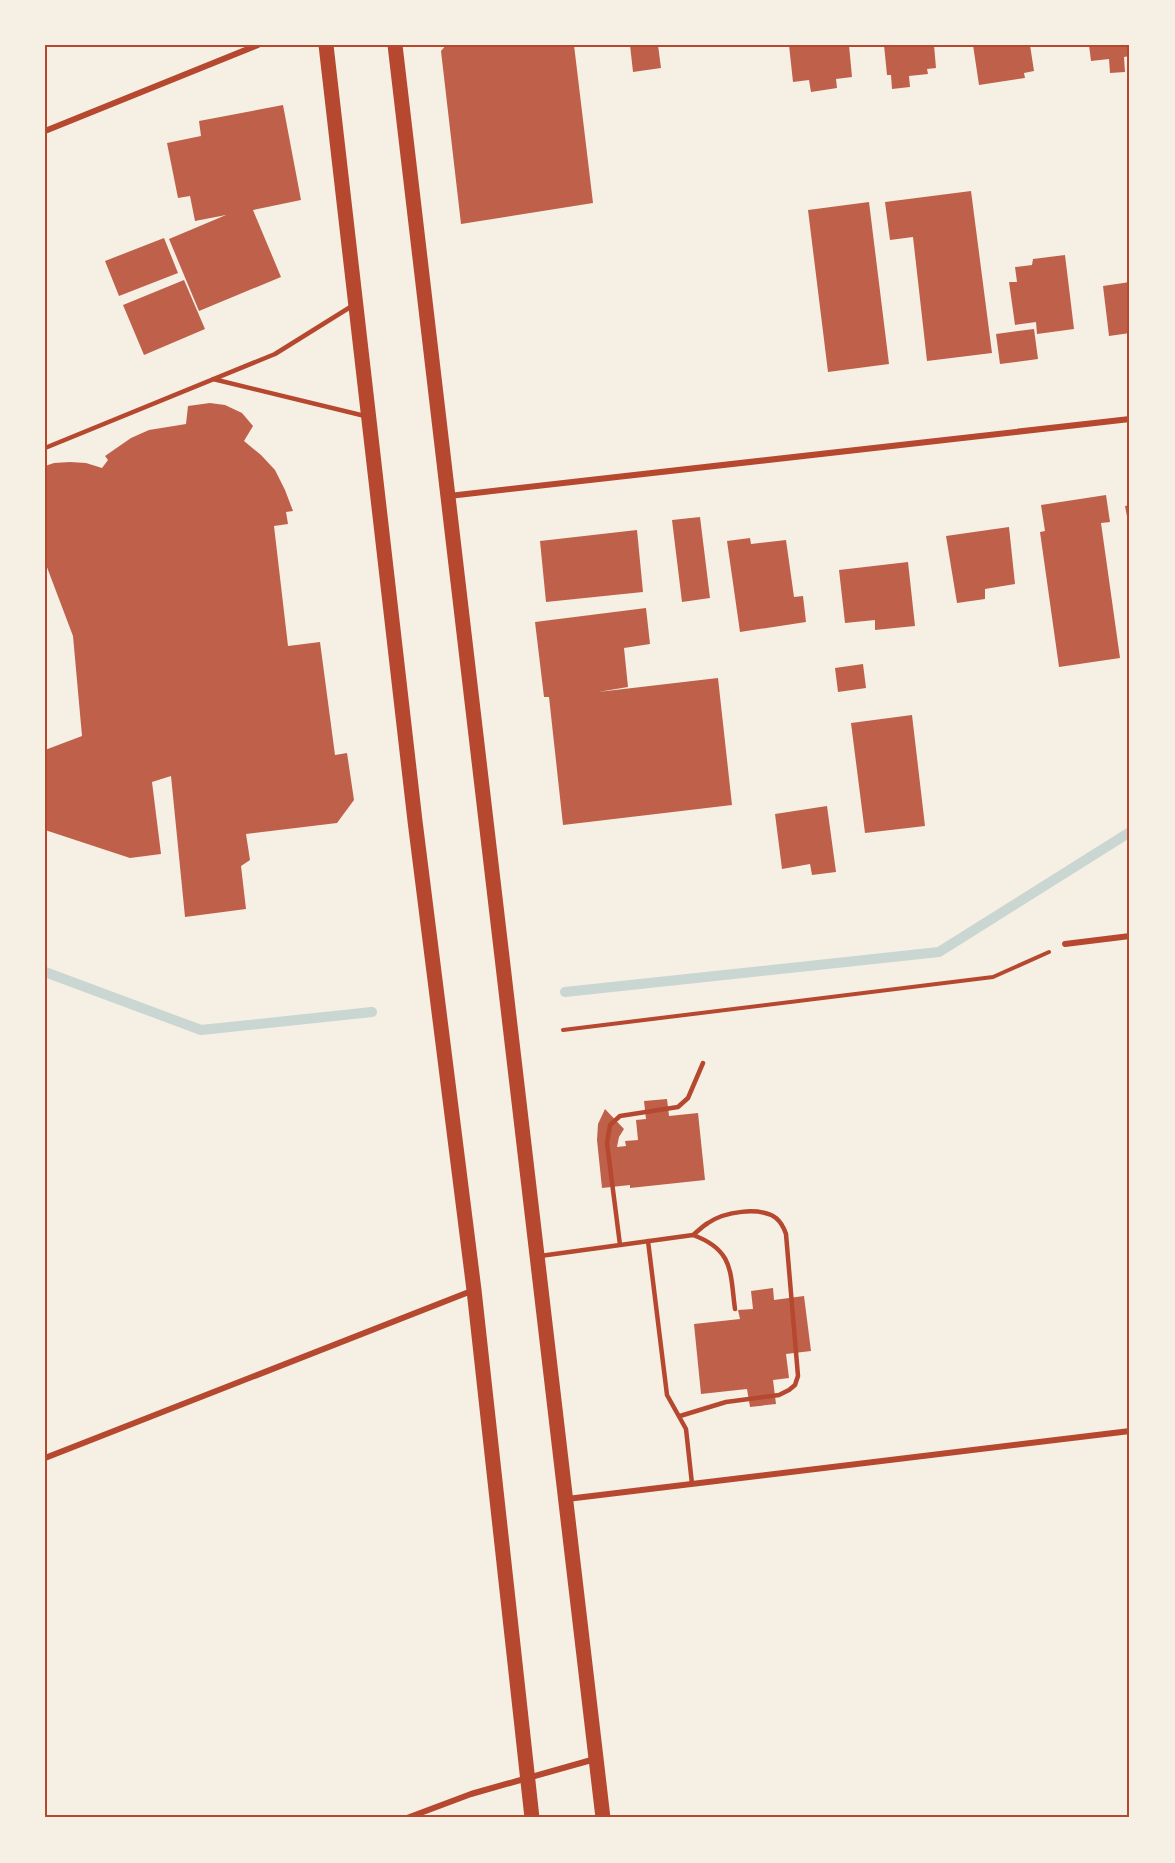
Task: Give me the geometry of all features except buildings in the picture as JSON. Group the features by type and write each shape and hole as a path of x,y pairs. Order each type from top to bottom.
{"main road":[{"path":"326,45 415,821 474,1290 532,1818"},
{"path":"398,50 603,1818"}],"street":[{"path":"45,130 258,45"},
{"path":"449,496 1130,419"},
{"path":"1065,944 1130,936"},
{"path":"45,1458 474,1290"},
{"path":"566,1499 1130,1431"},
{"path":"407,1818 448,1801 596,1759"}],"lane":[{"path":"45,448 275,354 356,304"},
{"path":"213,379 369,417"},
{"path":"620,1245 607,1143 610,1125 620,1116 672,1108 684,1103 703,1063"},
{"path":"680,1416 726,1402 779,1395 795,1384 798,1376 786,1234 782,1224 765,1213 752,1211 729,1215 709,1222 693,1235"},
{"path":"538,1256 693,1235 706,1240 720,1251 729,1264 735,1309"},
{"path":"648,1241 667,1395 686,1429 692,1484"}],"path":[{"path":"563,1030 993,977 1065,944"}],"waterway":[{"path":"565,992 939,952 1130,832"},
{"path":"45,972 201,1030 372,1012"}]}
